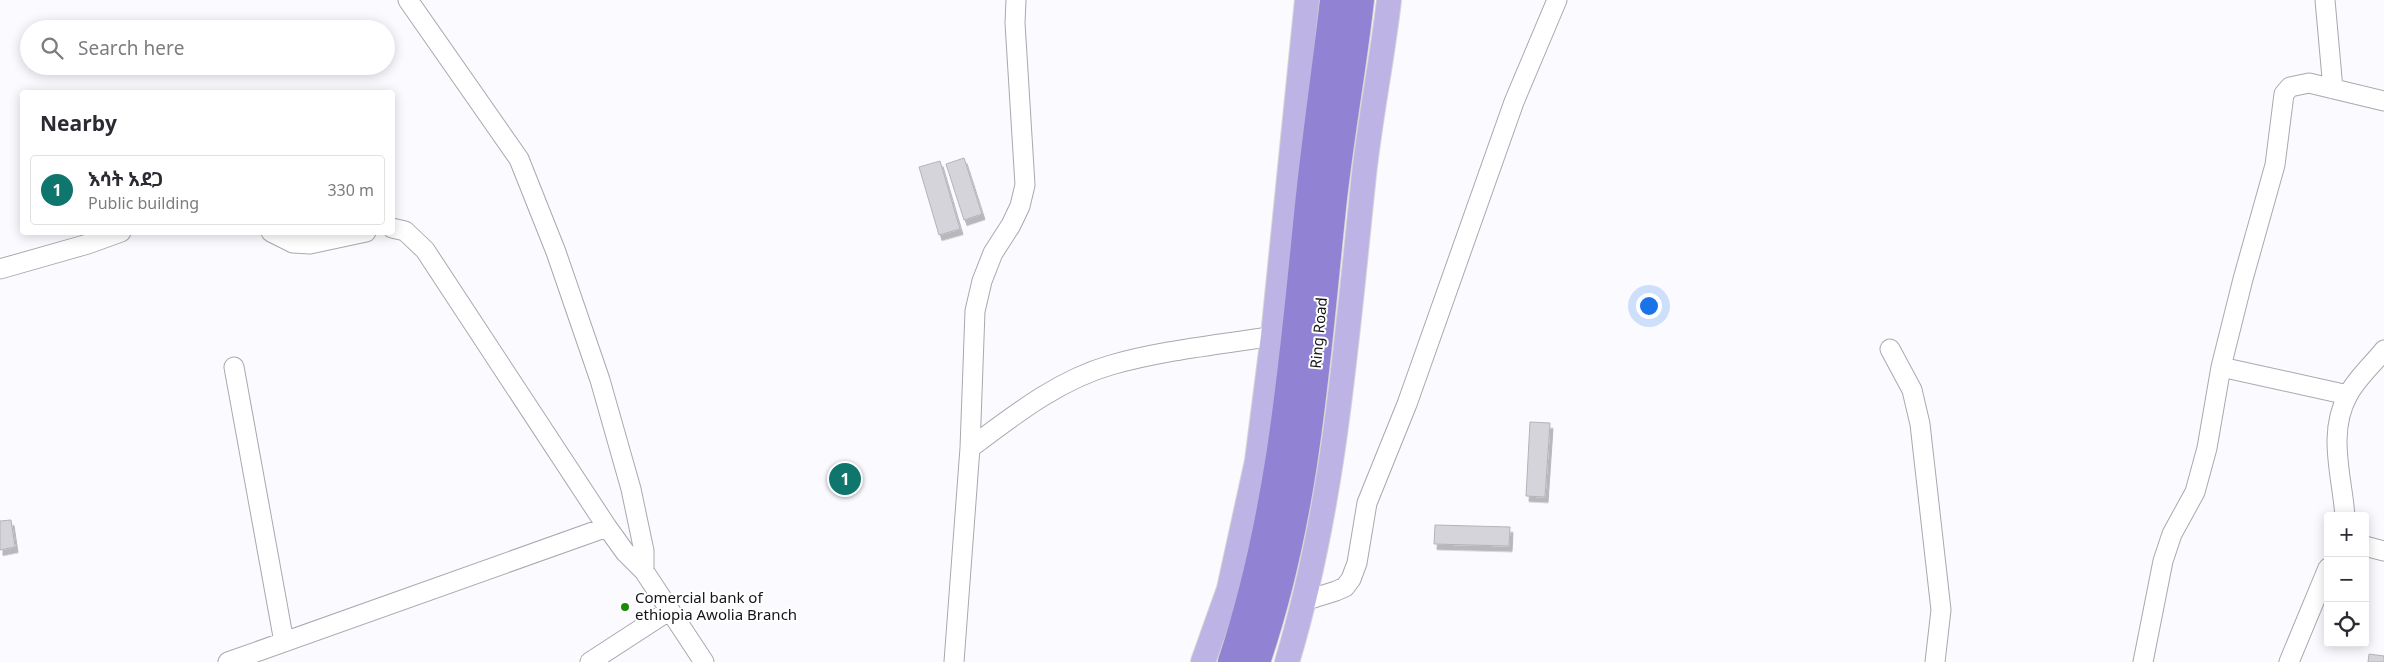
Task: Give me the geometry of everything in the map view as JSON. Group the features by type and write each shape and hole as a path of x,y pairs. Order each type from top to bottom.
{"highway":[{"name":"Ring Road","path":"1232,662 1255,586 1272,511 1294,350 1334,0"},
{"name":"Ring Road","path":"1256,662 1278,592 1300,488 1312,407 1335,180 1360,0"}],"main road":[{"path":"1203,662 1229,589 1257,461 1273,336 1307,0"},
{"name":"Ring Road","path":"1287,662 1304,601 1325,507 1335,440 1363,181 1389,0"}],"street":[{"path":"408,0 519,159 556,252 600,380 631,488 644,550 644,571"},
{"path":"954,662 970,448 975,311 982,280 993,253 1011,225 1020,206 1025,185 1016,0"},
{"path":"1304,601 1345,587 1358,563 1368,503 1407,404 1514,102 1557,0"},
{"path":"2325,0 2333,89"},
{"path":"2143,662 2154,598 2163,561 2172,534 2195,492 2207,448 2221,367 2275,165 2284,94 2290,87 2309,83 2384,101"},
{"path":"395,229 405,231 425,250 607,527 625,552 644,571 704,662"},
{"path":"0,269 113,235"},
{"path":"277,235 293,243 310,244 352,235"},
{"path":"970,448 1037,401 1066,384 1110,365 1157,355 1273,336"},
{"path":"1890,349 1912,390 1920,424 1941,610 1935,662"},
{"path":"2344,512 2336,451 2338,426 2348,395 2384,350"},
{"path":"234,367 284,642"},
{"path":"2221,367 2348,395"},
{"path":"228,662 607,527"},
{"path":"2369,547 2384,551"},
{"path":"2289,662 2324,578"},
{"path":"590,662 670,610"}],"building":[{"path":"964,158 982,214 964,220 946,164"},
{"path":"940,161 960,229 939,235 919,167"},
{"path":"1530,422 1550,423 1545,497 1526,496"},
{"path":"11,520 15,547 0,550 0,521"},
{"path":"1435,525 1510,527 1509,546 1434,544"},
{"path":"2369,654 2384,656 2384,662 2368,662"}],"place":[{"name":"እሳት አደጋ","path":"845,479"},
{"name":"Comercial bank of ethiopia Awolia Branch","path":"625,607"}]}
